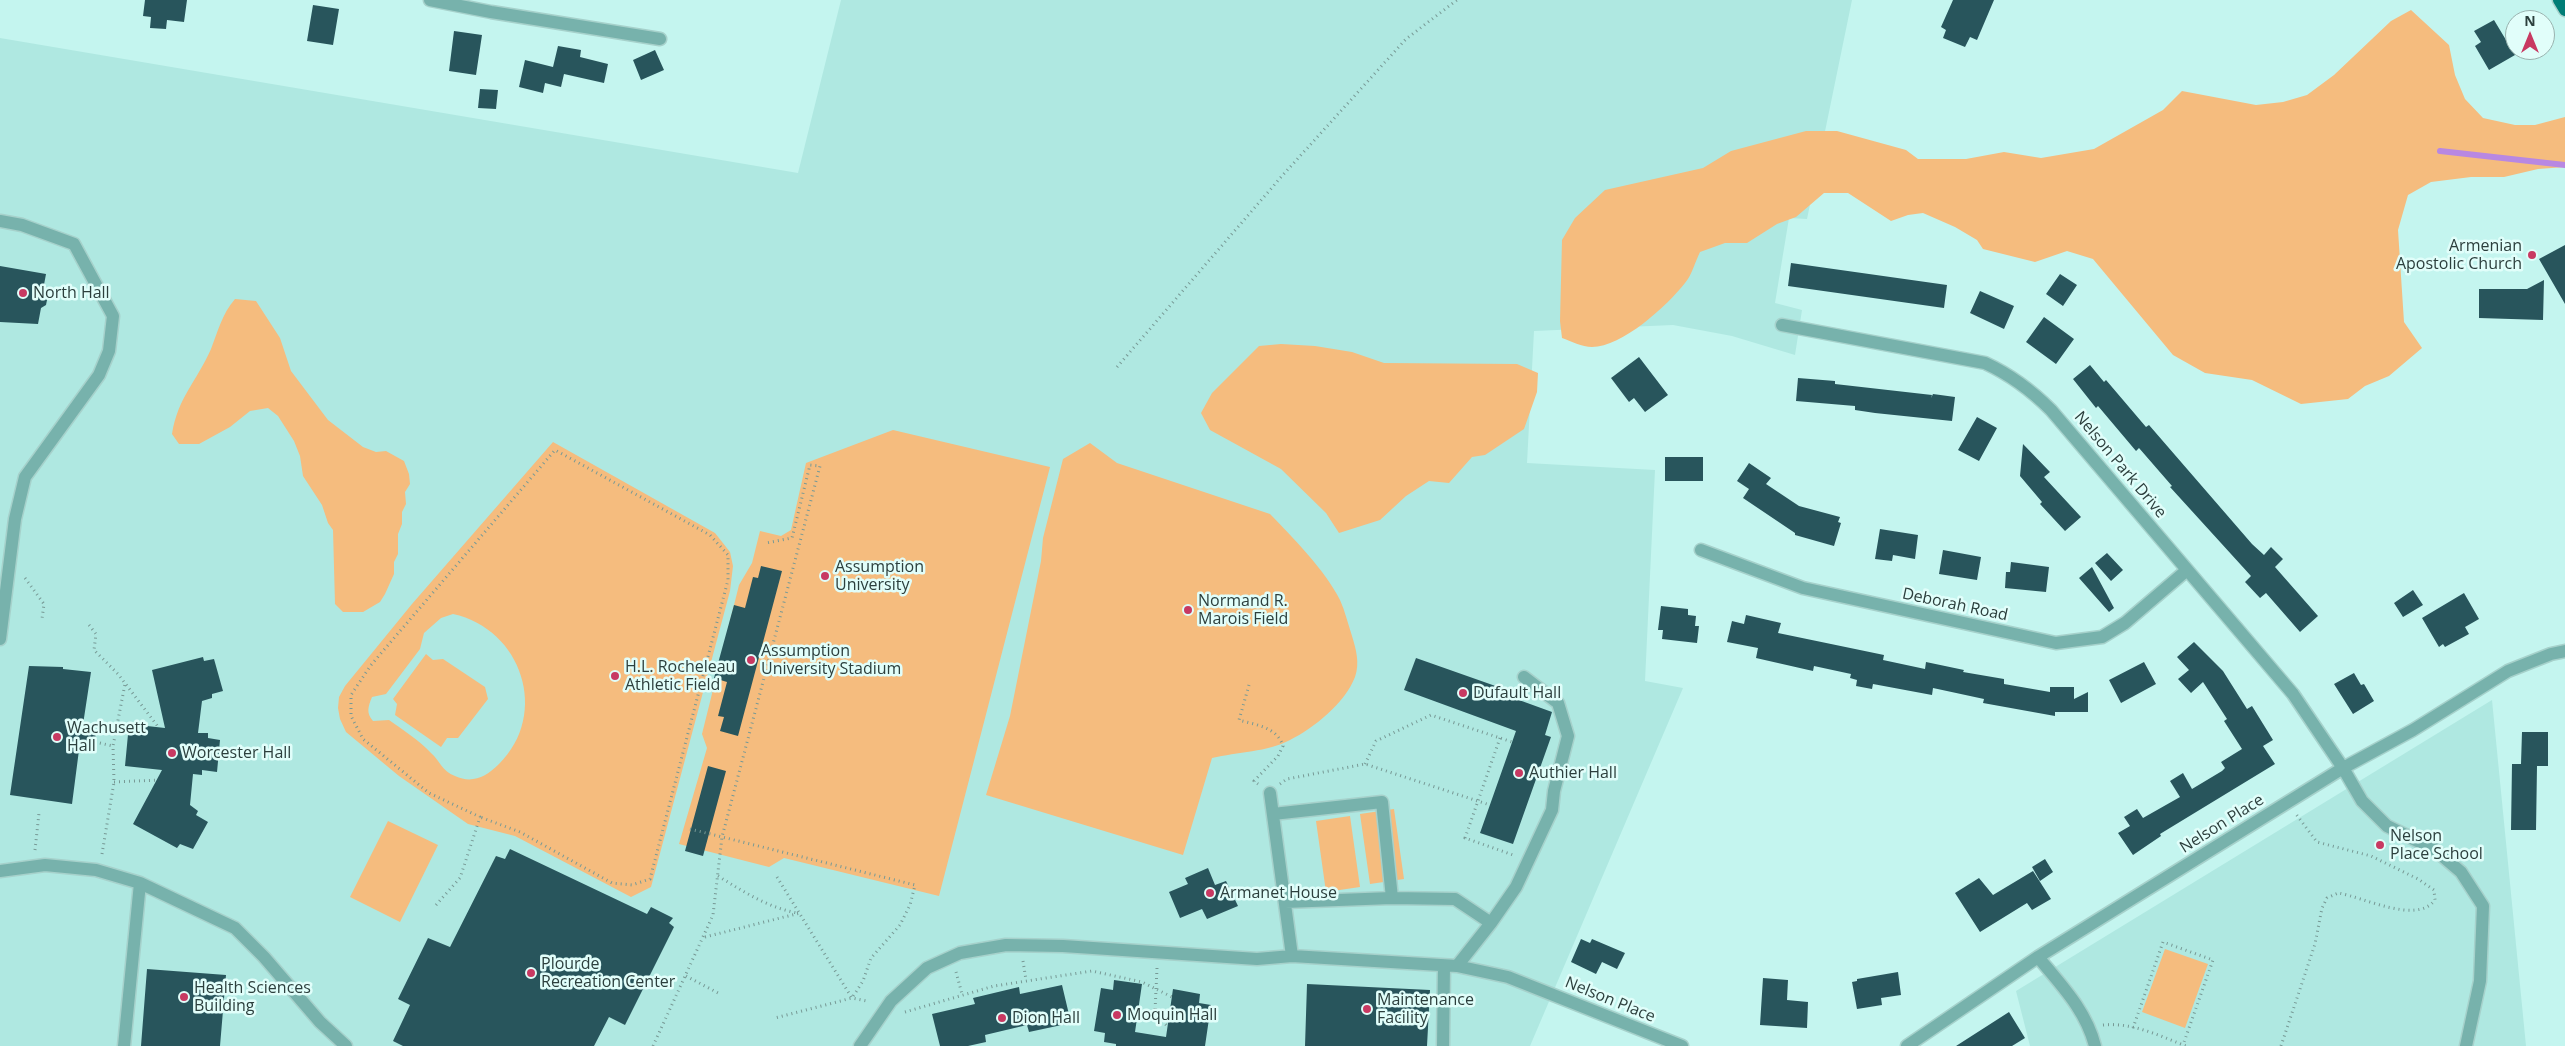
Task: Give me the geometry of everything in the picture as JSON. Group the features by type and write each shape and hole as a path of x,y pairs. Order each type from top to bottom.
{"main road":[{"path":"2559,0 2565,10"}],"street":[{"path":"430,0 491,12 660,39"},
{"path":"0,221 22,225 74,244 112,316 109,351 99,375 25,476 15,520 0,639"},
{"name":"Nelson Park Drive","path":"1782,325 1977,361 2009,374 2032,391 2051,410 2293,694 2362,801 2387,826 2434,849 2461,872 2483,906 2480,981 2466,1046"},
{"name":"Deborah Road","path":"1701,550 1802,588 2056,643 2102,637 2125,623 2187,570"},
{"name":"Nelson Place","path":"1907,1046 2038,957 2342,768 2413,730 2508,670 2551,654 2565,651"},
{"path":"1457,966 1516,888 1552,810 1554,791 1568,736 1558,704 1524,677"},
{"path":"1270,793 1292,956"},
{"path":"1273,814 1382,802 1392,898"},
{"path":"0,871 45,865 96,870 140,884 234,928 264,957 320,1022 346,1046"},
{"path":"124,1046 140,884"},
{"path":"1286,902 1392,898 1455,900 1491,923"},
{"name":"Nelson Place","path":"860,1046 887,1007 927,968 951,957 978,949 1006,945 1063,946 1257,959 1292,956 1457,966 1508,977 1682,1046"},
{"path":"2038,957 2071,997 2090,1027 2095,1046"},
{"path":"1443,1046 1444,966"}],"path":[{"path":"1117,367 1282,176 1406,39 1458,0"},
{"path":"555,450 710,535 728,555 728,580 650,879 632,885 612,883 520,832 480,817 429,793 363,739 351,716 351,695 371,665 555,450"},
{"path":"653,1046 713,915 722,837 820,466 810,465 792,538 766,543"},
{"path":"21,574 44,604 42,619"},
{"path":"89,625 96,634 94,650 125,684 159,728"},
{"path":"102,854 114,782 113,746 125,684"},
{"path":"1249,686 1238,720 1274,731 1280,737 1283,746 1278,756 1254,781 1270,793 1287,779 1366,764 1490,805"},
{"path":"1366,764 1376,741 1431,716 1512,742"},
{"path":"1500,738 1465,838 1530,861"},
{"path":"95,742 113,746"},
{"path":"114,782 159,780"},
{"path":"2280,1046 2315,944 2322,908 2327,898 2338,893 2399,910 2419,911 2429,908 2435,900 2434,890 2410,875 2371,856 2317,842 2295,812"},
{"path":"35,850 39,813"},
{"path":"436,905 460,878 480,817"},
{"path":"690,829 915,885 910,905 900,925 871,958 863,981 852,998"},
{"path":"718,876 762,902 780,910 800,913"},
{"path":"776,878 800,913 852,998"},
{"path":"704,937 800,913"},
{"path":"2090,1027 2115,1024 2185,1045 2213,960 2163,942 2133,1028"},
{"path":"1158,952 1155,1011 1167,1026"},
{"path":"951,957 962,994"},
{"path":"905,1012 994,986 1092,971 1142,982 1172,997"},
{"path":"686,976 720,994"},
{"path":"775,1018 852,998 867,1001"}],"shaded area":[{"name":"Assumption University","path":"841,0 1852,0 1807,219 1789,218 1775,303 1802,310 1795,355 1732,336 1673,325 1534,331 1527,463 1655,470 1645,681 1683,688 1530,1046 0,1046 0,38 798,173"},
{"path":"2411,10 2449,45 2455,75 2465,99 2483,118 2515,125 2535,125 2565,117 2565,167 2538,169 2504,177 2471,177 2431,182 2408,195 2398,230 2404,322 2422,348 2389,376 2365,386 2348,399 2301,404 2252,380 2205,373 2173,355 2093,259 2067,251 2035,262 1983,249 1977,240 1955,227 1923,213 1908,215 1891,221 1848,193 1824,193 1796,217 1777,224 1747,243 1725,243 1700,252 1690,276 1667,303 1643,324 1617,340 1604,345 1588,347 1562,338 1560,321 1562,240 1575,218 1605,190 1703,168 1731,151 1806,131 1837,131 1906,150 1918,159 1966,159 2004,152 2041,158 2094,149 2163,110 2182,91 2256,105 2283,102 2307,95 2334,75 2391,21"},
{"path":"235,299 256,301 280,338 291,371 328,420 363,447 376,452 386,451 404,461 409,474 410,484 405,492 406,504 402,512 402,524 398,534 398,554 394,562 394,574 380,602 363,612 343,612 335,604 333,530 328,523 322,505 303,476 300,456 294,441 278,416 268,408 250,411 230,427 199,444 179,444 172,434 183,399 206,360 218,329"},
{"path":"1281,344 1315,346 1352,352 1384,363 1517,364 1538,373 1537,392 1524,429 1485,455 1472,457 1449,483 1429,481 1406,496 1380,520 1339,533 1326,513 1281,469 1210,430 1201,413 1212,393 1259,346"},
{"path":"893,430 1050,467 939,896 784,858 769,867 679,844 707,748 702,734 739,585 752,563 760,531 781,536 791,530 806,463"},
{"name":"H.L. Rocheleau Athletic Field","path":"553,442 715,533 730,552 733,566 730,591 651,887 631,897 515,836 468,824 399,776 346,732 340,719 339,697 345,686 412,604","holes":["453,614 477,623 496,637 511,655 521,676 525,699 523,722 514,744 499,764 484,776 467,779 455,776 447,771 411,735 389,720 373,721 368,710 372,697 386,694 420,649 424,633 441,618"]},
{"name":"Normand R. Marois Field","path":"1090,443 1117,463 1270,514 1308,555 1334,589 1340,600 1356,651 1356,672 1350,687 1328,714 1309,729 1272,747 1212,758 1183,855 986,795 1010,716 1041,561 1043,538 1063,459"},
{"path":"426,654 433,660 443,659 485,687 488,699 458,738 447,738 441,747 395,715 397,704 393,699"},
{"name":"Nelson Place School","path":"2492,700 2526,1046 2030,1046 2016,991"},
{"path":"1394,809 1404,879 1370,884 1360,814"},
{"path":"1350,816 1360,887 1326,892 1316,821"},
{"path":"388,821 438,845 400,922 350,897"},
{"path":"2165,949 2208,964 2185,1028 2142,1012"}],"building":[{"path":"145,0 187,0 184,22 167,20 166,29 150,28 151,17 143,16"},
{"path":"1953,0 1994,0 1977,40 1970,37 1965,47 1943,38 1946,30 1941,27"},
{"path":"313,5 339,9 333,45 307,41"},
{"path":"2494,20 2505,38 2506,60 2489,70 2475,46 2481,42 2474,31"},
{"path":"454,31 482,35 476,75 449,71"},
{"path":"558,46 581,50 580,57 608,64 604,83 564,74 561,87 545,83 543,93 519,87 525,60 553,67"},
{"path":"655,50 664,70 641,80 633,60"},
{"path":"480,89 498,90 496,109 478,108"},
{"path":"2565,245 2565,304 2539,259"},
{"path":"1791,263 1947,285 1944,308 1788,286"},
{"name":"North Hall","path":"0,266 46,274 43,290 48,295 46,305 41,308 38,324 0,322"},
{"path":"2060,274 2077,285 2063,306 2046,294"},
{"path":"2544,280 2543,320 2479,318 2479,289 2527,289"},
{"path":"1980,291 2014,306 2004,329 1970,313"},
{"path":"2044,317 2074,339 2056,364 2026,342"},
{"path":"1639,357 1668,395 1645,412 1634,398 1629,402 1611,378"},
{"path":"2090,365 2104,382 2106,380 2146,427 2149,425 2252,544 2264,555 2271,547 2283,559 2275,567 2318,616 2300,632 2266,593 2260,598 2245,582 2251,576 2170,487 2172,486 2139,448 2136,451 2098,406 2096,408 2073,379"},
{"path":"1798,378 1835,381 1835,384 1932,395 1931,398 1933,394 1955,397 1952,421 1855,410 1855,406 1796,401"},
{"path":"1977,417 1997,428 1979,461 1958,450"},
{"path":"2023,444 2050,472 2044,477 2081,517 2065,531 2040,504 2042,502 2020,476"},
{"path":"1665,457 1703,457 1703,481 1665,481"},
{"path":"1749,463 1771,478 1766,484 1799,506 1840,517 1838,522 1841,523 1834,546 1795,535 1795,533 1743,498 1749,489 1737,481"},
{"path":"1880,529 1918,535 1915,559 1893,555 1892,561 1875,559"},
{"path":"1943,550 1981,557 1977,580 1939,574"},
{"path":"2107,553 2123,570 2111,581 2095,563"},
{"path":"2011,562 2049,567 2046,592 2005,588 2006,572 2010,572"},
{"path":"761,566 782,571 738,736 720,731 724,717 718,716 727,682 714,678 734,605 745,608 753,577 758,578"},
{"path":"2092,567 2114,608 2109,612 2079,578"},
{"path":"2413,590 2423,605 2403,617 2394,603"},
{"path":"2464,593 2479,619 2465,627 2469,634 2445,647 2443,644 2439,647 2422,618"},
{"path":"1661,606 1688,609 1688,615 1696,616 1695,626 1699,626 1697,643 1662,639 1663,630 1658,630"},
{"path":"1746,615 1781,623 1778,633 1884,655 1883,660 1925,669 1926,662 1964,670 1963,672 2004,679 2004,684 2050,692 2050,687 2074,687 2074,699 2088,692 2088,712 2055,712 2055,716 1983,703 1984,699 1933,688 1932,695 1873,684 1872,689 1856,686 1857,680 1850,678 1851,674 1814,666 1813,671 1756,658 1758,648 1727,642 1732,621 1744,624"},
{"path":"2194,642 2223,671 2247,709 2252,706 2273,740 2263,746 2275,764 2160,834 2161,836 2133,855 2118,833 2130,826 2124,817 2137,809 2143,818 2180,797 2170,781 2183,773 2192,789 2222,771 2225,768 2221,762 2242,749 2224,721 2227,719 2203,682 2191,693 2178,679 2189,670 2177,657"},
{"name":"Worcester Hall","path":"203,657 204,661 214,659 223,691 212,694 212,698 202,701 198,733 208,733 208,738 220,740 217,772 202,770 202,775 193,774 190,805 198,811 196,815 208,822 193,849 180,844 177,848 133,824 162,770 125,766 129,724 165,728 152,670"},
{"path":"1416,658 1521,695 1519,700 1552,712 1545,735 1551,737 1513,844 1480,833 1516,731 1404,690"},
{"path":"2144,662 2156,684 2121,703 2109,680"},
{"name":"Wachusett Hall","path":"29,666 63,667 63,669 91,672 82,731 96,732 93,753 79,750 72,804 10,795"},
{"path":"2354,673 2361,685 2364,684 2374,701 2353,714 2334,684"},
{"path":"2522,732 2548,732 2548,766 2537,766 2536,830 2511,830 2512,764 2521,764"},
{"path":"708,766 726,771 703,856 685,851"},
{"name":"Plourde Recreation Center","path":"510,849 647,914 651,907 673,918 669,923 674,927 625,1025 609,1017 594,1046 403,1046 393,1041 410,1005 398,999 428,938 450,947 496,856 505,859"},
{"path":"2045,859 2053,872 2040,881 2032,867"},
{"name":"Armanet House","path":"1208,868 1215,885 1226,881 1238,906 1207,919 1202,909 1180,918 1169,892 1188,884 1185,878"},
{"path":"2033,871 2051,899 2032,910 2027,903 1980,932 1955,893 1979,878 1993,895"},
{"path":"1581,939 1590,943 1592,939 1625,953 1617,969 1602,962 1596,974 1571,962"},
{"name":"Health Sciences Building","path":"147,969 226,975 220,1046 141,1046"},
{"path":"1898,972 1901,995 1881,998 1882,1005 1857,1009 1852,982 1857,981 1857,979"},
{"path":"1763,978 1788,980 1787,1000 1808,1002 1807,1028 1760,1025"},
{"name":"Moquin Hall","path":"1114,980 1142,984 1135,1032 1166,1037 1173,989 1200,994 1199,1003 1211,1005 1205,1046 1116,1046 1116,1044 1104,1042 1105,1033 1094,1031 1101,988 1113,990"},
{"name":"Maintenance Facility","path":"1307,984 1430,990 1427,1046 1305,1046"},
{"name":"Dion Hall","path":"1062,985 1071,1023 1029,1032 1027,1025 985,1035 986,1042 968,1046 940,1046 932,1014 975,1004 973,998 1019,987 1020,994"},
{"path":"2009,1012 2025,1038 2012,1046 1956,1046"}],"waterway":[{"path":"2440,151 2565,165"}],"place":[{"name":"Armenian Apostolic Church","path":"2532,255"},
{"name":"North Hall","path":"23,293"},
{"name":"Assumption University","path":"825,576"},
{"name":"Normand R. Marois Field","path":"1188,610"},
{"name":"Assumption University Stadium","path":"751,660"},
{"name":"H.L. Rocheleau Athletic Field","path":"615,676"},
{"name":"Dufault Hall","path":"1463,693"},
{"name":"Wachusett Hall","path":"57,737"},
{"name":"Worcester Hall","path":"172,753"},
{"name":"Authier Hall","path":"1519,773"},
{"name":"Nelson Place School","path":"2380,845"},
{"name":"Armanet House","path":"1210,893"},
{"name":"Plourde Recreation Center","path":"531,973"},
{"name":"Health Sciences Building","path":"184,997"},
{"name":"Maintenance Facility","path":"1367,1009"},
{"name":"Moquin Hall","path":"1117,1015"},
{"name":"Dion Hall","path":"1002,1018"}]}
